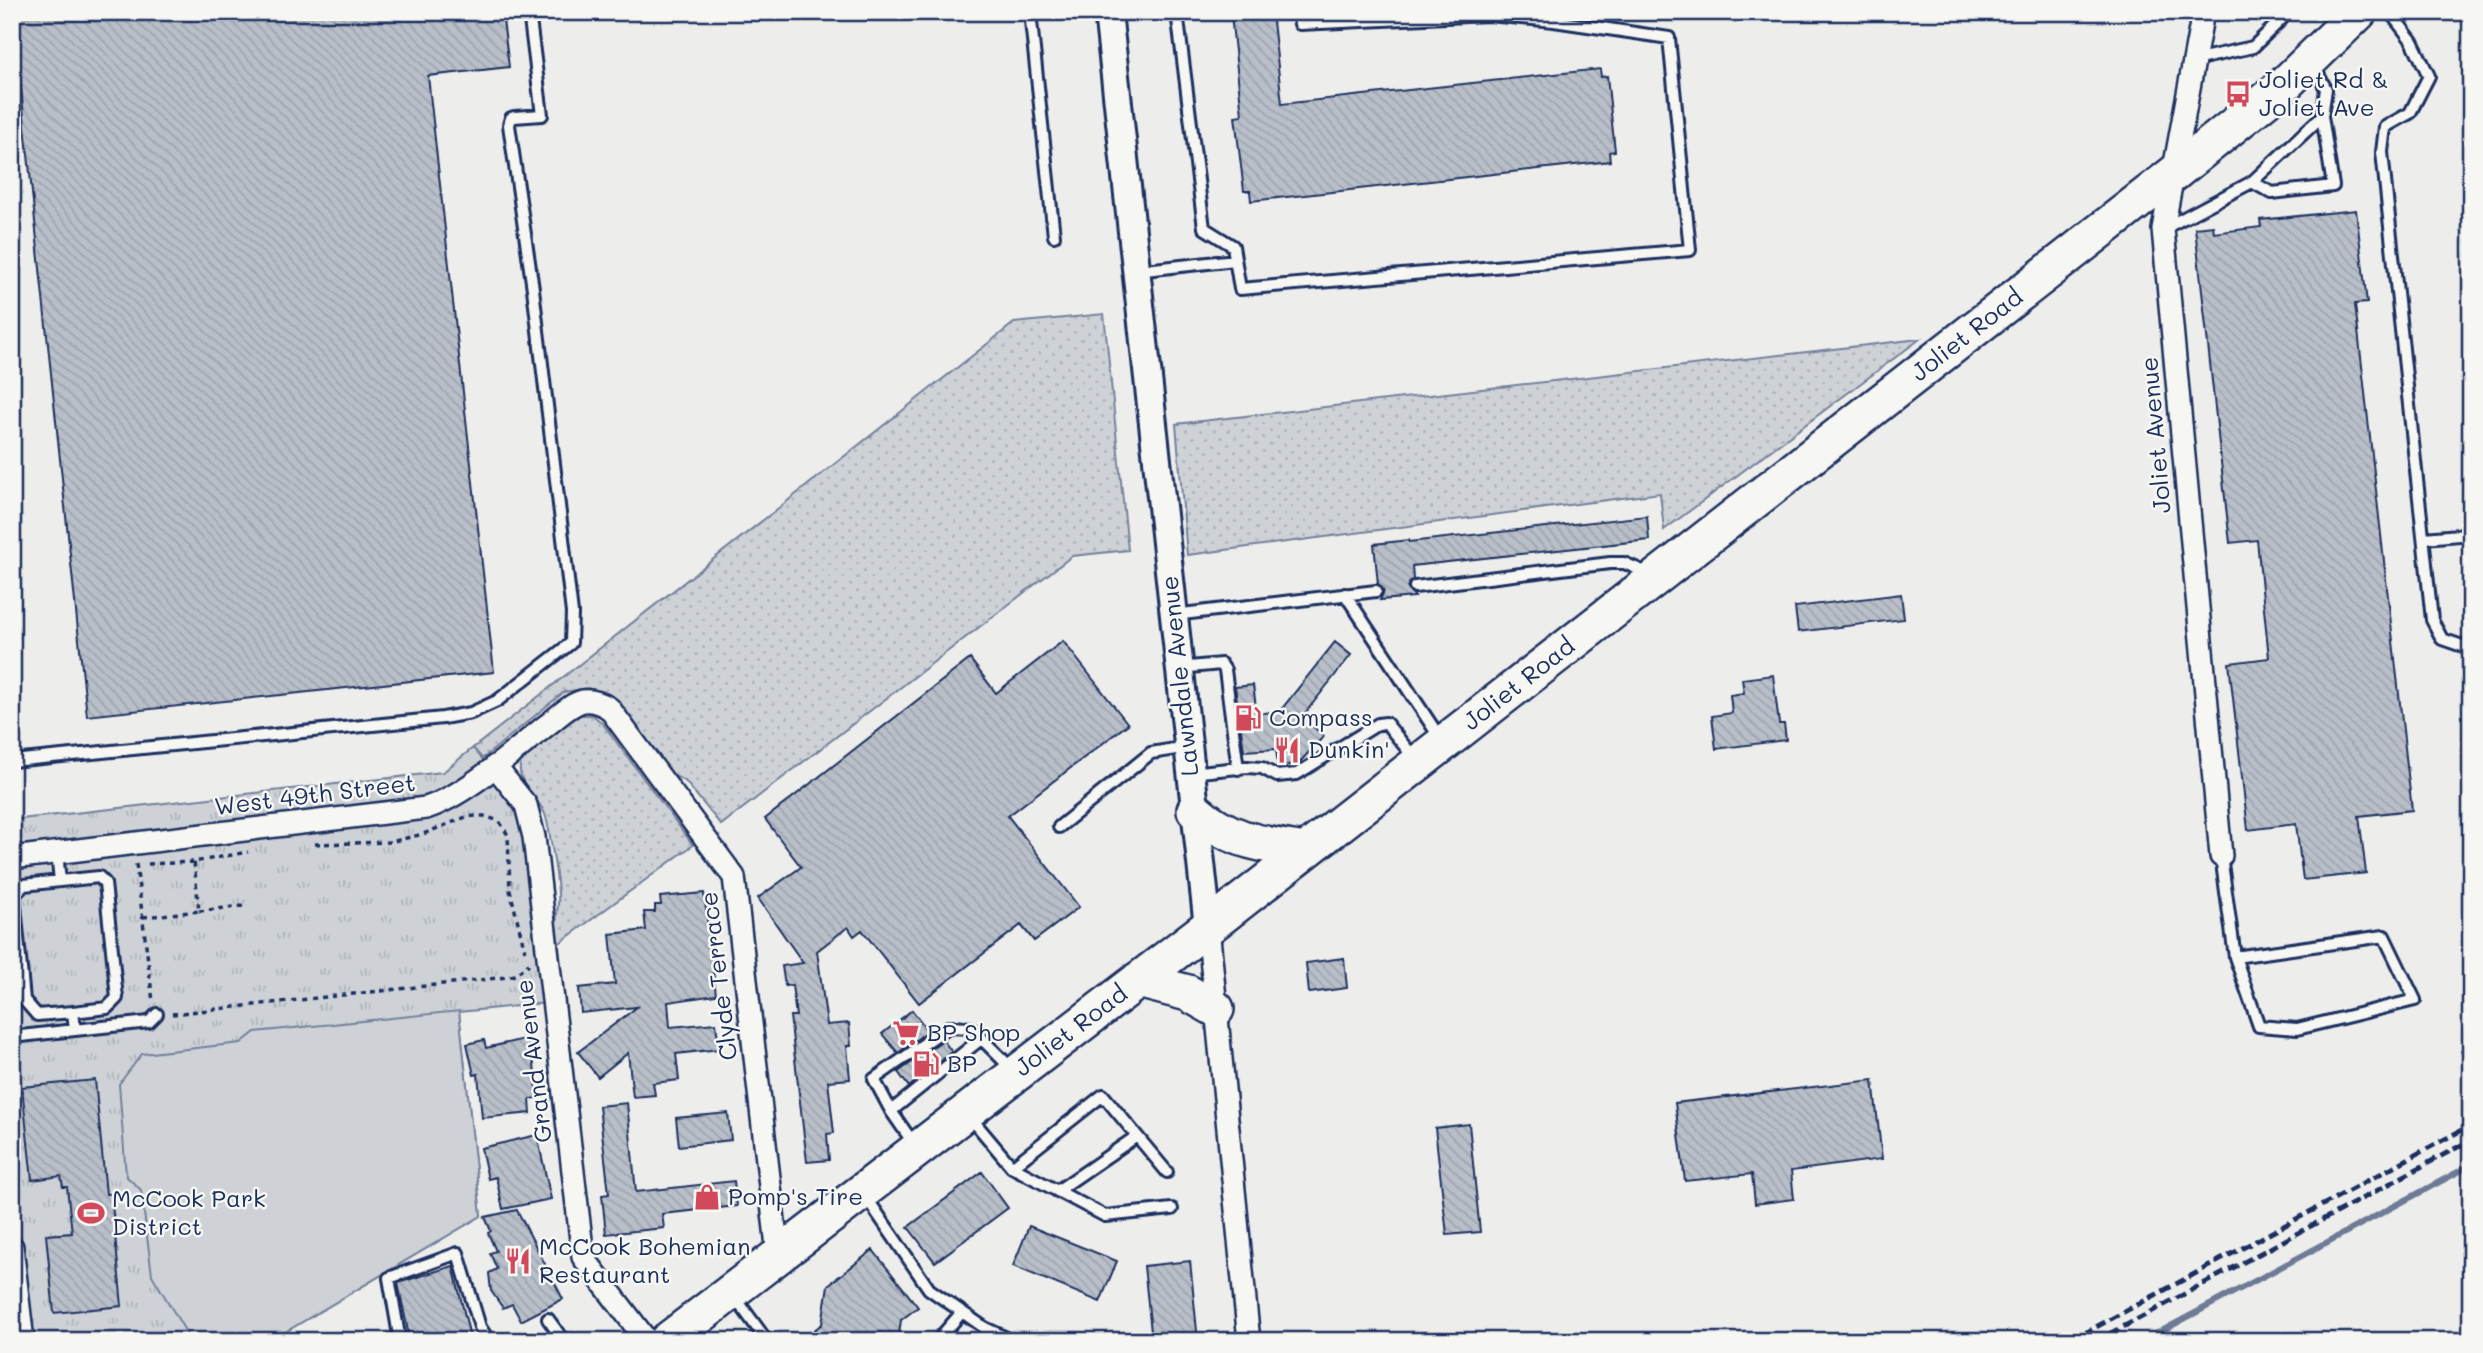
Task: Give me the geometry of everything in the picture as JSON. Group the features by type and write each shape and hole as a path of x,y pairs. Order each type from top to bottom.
{"main road":[{"name":"Joliet Road","path":"667,1341 1208,927 2172,175 2284,85 2359,12"},
{"path":"1195,810 1206,820 1246,842 1305,851"},
{"path":"1138,981 1188,993 1216,1009"}],"street":[{"name":"Lawndale Avenue","path":"1108,12 1208,927 1250,1341"},
{"name":"Joliet Avenue","path":"2203,12 2163,229 2221,856"},
{"name":"West 49th Street","path":"12,858 426,808 448,799 573,705 591,701"},
{"name":"Clyde Terrace","path":"591,701 609,708 734,877 778,1255"},
{"name":"Grand Avenue","path":"495,766 526,805 534,837 583,1257 647,1341"},
{"path":"12,1247 23,1341"}],"lane":[{"path":"12,761 443,719 471,713 497,701 571,643 569,586 535,302 509,125 514,117 542,115 529,12"},
{"path":"1030,12 1054,236"},
{"path":"1177,12 1204,228 1233,246 1240,289 1690,250 1669,38 1554,21 1488,15 1300,24 1298,12"},
{"path":"2194,60 2253,47 2289,12"},
{"path":"2390,12 2412,41 2428,76 2410,113 2385,127 2382,152 2432,620 2442,639 2471,649"},
{"path":"2252,182 2272,193 2333,186 2322,116 2326,89 2310,59"},
{"path":"2163,229 2252,182 2322,116"},
{"path":"1136,271 1235,260"},
{"path":"2424,538 2471,534"},
{"path":"1415,587 1610,563 1624,563 1657,577"},
{"path":"1174,615 1376,591"},
{"path":"1345,594 1431,753"},
{"path":"1180,668 1221,664 1225,670 1238,769"},
{"path":"1059,827 1151,753 1238,769 1262,768 1277,776 1297,774 1378,724 1386,723 1431,753"},
{"path":"57,853 60,881"},
{"path":"2221,856 2235,957 2259,1026 2297,1029 2415,1000 2384,936 2235,957"},
{"path":"99,877 105,883 117,998 107,1008 73,1012 37,1015 24,1000 14,895 24,885 99,877"},
{"path":"73,1012 75,1030"},
{"path":"12,1037 149,1022 157,1014"},
{"path":"917,1149 891,1111 874,1079 948,1027 971,1028 1016,1073"},
{"path":"891,1111 982,1038"},
{"path":"1012,1167 1103,1096 1167,1172"},
{"path":"965,1112 1012,1167 1105,1216 1172,1209"},
{"path":"1057,1191 1137,1136"},
{"path":"862,1191 929,1289 985,1328 1013,1341"},
{"path":"400,1341 388,1278 458,1253 480,1327 489,1341"},
{"path":"731,1291 766,1341"},
{"path":"937,1341 962,1312"},
{"path":"548,1319 564,1341"}],"path":[{"path":"306,844 390,842 423,834 466,817 484,816 499,821 508,835 510,890 525,951"},
{"path":"255,851 194,862 134,864 154,1012 157,1014 220,1010 507,977 515,975 530,963"},
{"path":"194,862 200,911"},
{"path":"142,917 243,906"}],"green space":[{"path":"1104,314 1128,550 1072,556 721,825 685,781 674,776 614,699 588,688 564,692 482,759 473,748 1014,323"},
{"path":"1920,339 1664,530 1660,493 1187,555 1176,424"},
{"path":"579,715 593,715 603,724 693,845 554,947 558,897 549,831 545,814 524,782 520,769 524,757"},
{"path":"473,748 521,805 547,1003 459,1012 481,1216 270,1341 25,1341 12,1219 12,820 443,772"},
{"path":"459,1011 481,1216 270,1341 191,1341 152,1275 141,1190 126,1176 119,1084 142,1054 241,1043 255,1032"}],"building":[{"path":"13,12 502,12 509,67 428,76 494,672 87,716"},
{"path":"1272,12 1282,104 1600,69 1601,77 1607,76 1615,151 1609,152 1610,161 1251,201 1250,191 1244,191 1235,116 1242,115 1231,15"},
{"path":"2356,210 2367,303 2355,304 2412,810 2359,816 2366,873 2303,880 2296,824 2248,830 2229,663 2269,658 2257,540 2230,543 2195,228 2213,226 2214,233 2261,227 2260,220"},
{"path":"1647,516 1649,540 1412,566 1413,579 1407,587 1415,597 1380,600 1384,591 1378,584 1374,544"},
{"path":"1901,594 1904,619 1798,632 1795,607"},
{"path":"1063,641 1128,724 1008,816 1079,907 1034,941 1021,925 919,1003 862,930 854,936 848,927 817,951 827,1025 849,1023 851,1046 847,1046 850,1079 828,1081 834,1133 827,1134 829,1160 807,1162 790,1016 796,1016 792,985 785,986 782,966 803,963 758,898 801,867 765,819 970,659 996,693"},
{"path":"1335,642 1351,655 1302,717 1324,736 1298,764 1278,766 1276,749 1244,751 1235,687 1253,685 1257,714 1280,711"},
{"path":"1773,675 1779,724 1784,724 1786,740 1716,749 1712,716 1732,713 1730,695 1744,693 1742,679"},
{"path":"704,893 716,995 668,1002 670,1027 716,1023 719,1049 676,1054 679,1080 653,1083 655,1095 633,1097 628,1053 598,1077 578,1052 637,1007 581,1013 579,988 615,984 610,934 646,930 644,912 655,912 655,905 661,905 660,897"},
{"path":"1344,958 1347,988 1309,993 1306,963"},
{"name":"BP Shop","path":"912,1010 928,1031 898,1053 882,1034"},
{"path":"528,1038 537,1098 530,1099 531,1113 482,1118 478,1074 474,1075 467,1044 484,1040 486,1048"},
{"name":"BP","path":"943,1040 952,1052 909,1087 898,1072"},
{"name":"McCook Park District","path":"95,1080 106,1194 111,1194 122,1306 54,1313 46,1235 72,1233 67,1187 63,1187 61,1176 32,1180 22,1087"},
{"path":"1873,1080 1882,1159 1791,1171 1794,1199 1755,1204 1752,1174 1685,1181 1675,1103"},
{"path":"627,1103 636,1192 734,1181 737,1206 662,1214 664,1228 606,1234 602,1195 609,1194 599,1106"},
{"path":"728,1113 731,1140 679,1146 676,1118"},
{"path":"1469,1124 1480,1232 1447,1235 1435,1128"},
{"path":"537,1135 551,1199 503,1209 496,1177 488,1179 481,1148"},
{"path":"982,1172 1008,1208 935,1262 908,1227"},
{"name":"McCook Bohemian Restaurant","path":"517,1210 563,1299 521,1321 512,1304 503,1308 491,1291 489,1273 497,1269 490,1253 496,1251 485,1217"},
{"path":"1029,1226 1117,1261 1100,1302 1013,1266"},
{"path":"873,1250 918,1307 901,1320 898,1341 800,1341 822,1324 828,1285"},
{"path":"1190,1261 1198,1341 1152,1341 1144,1266"},
{"path":"453,1266 471,1341 410,1341 398,1283"}],"waterway":[{"path":"2143,1341 2471,1165"}],"railway":[{"path":"2461,1052 2471,1047"},
{"path":"2070,1341 2471,1125"},
{"path":"2097,1341 2471,1140"}],"place":[{"name":"Joliet Rd & Joliet Ave","path":"2238,94"},
{"name":"Compass","path":"1248,718"},
{"name":"Dunkin'","path":"1287,750"},
{"name":"BP Shop","path":"906,1033"},
{"name":"BP","path":"926,1064"},
{"name":"Pomp's Tire","path":"707,1197"},
{"name":"McCook Park District","path":"91,1213"},
{"name":"McCook Bohemian Restaurant","path":"518,1261"}]}
